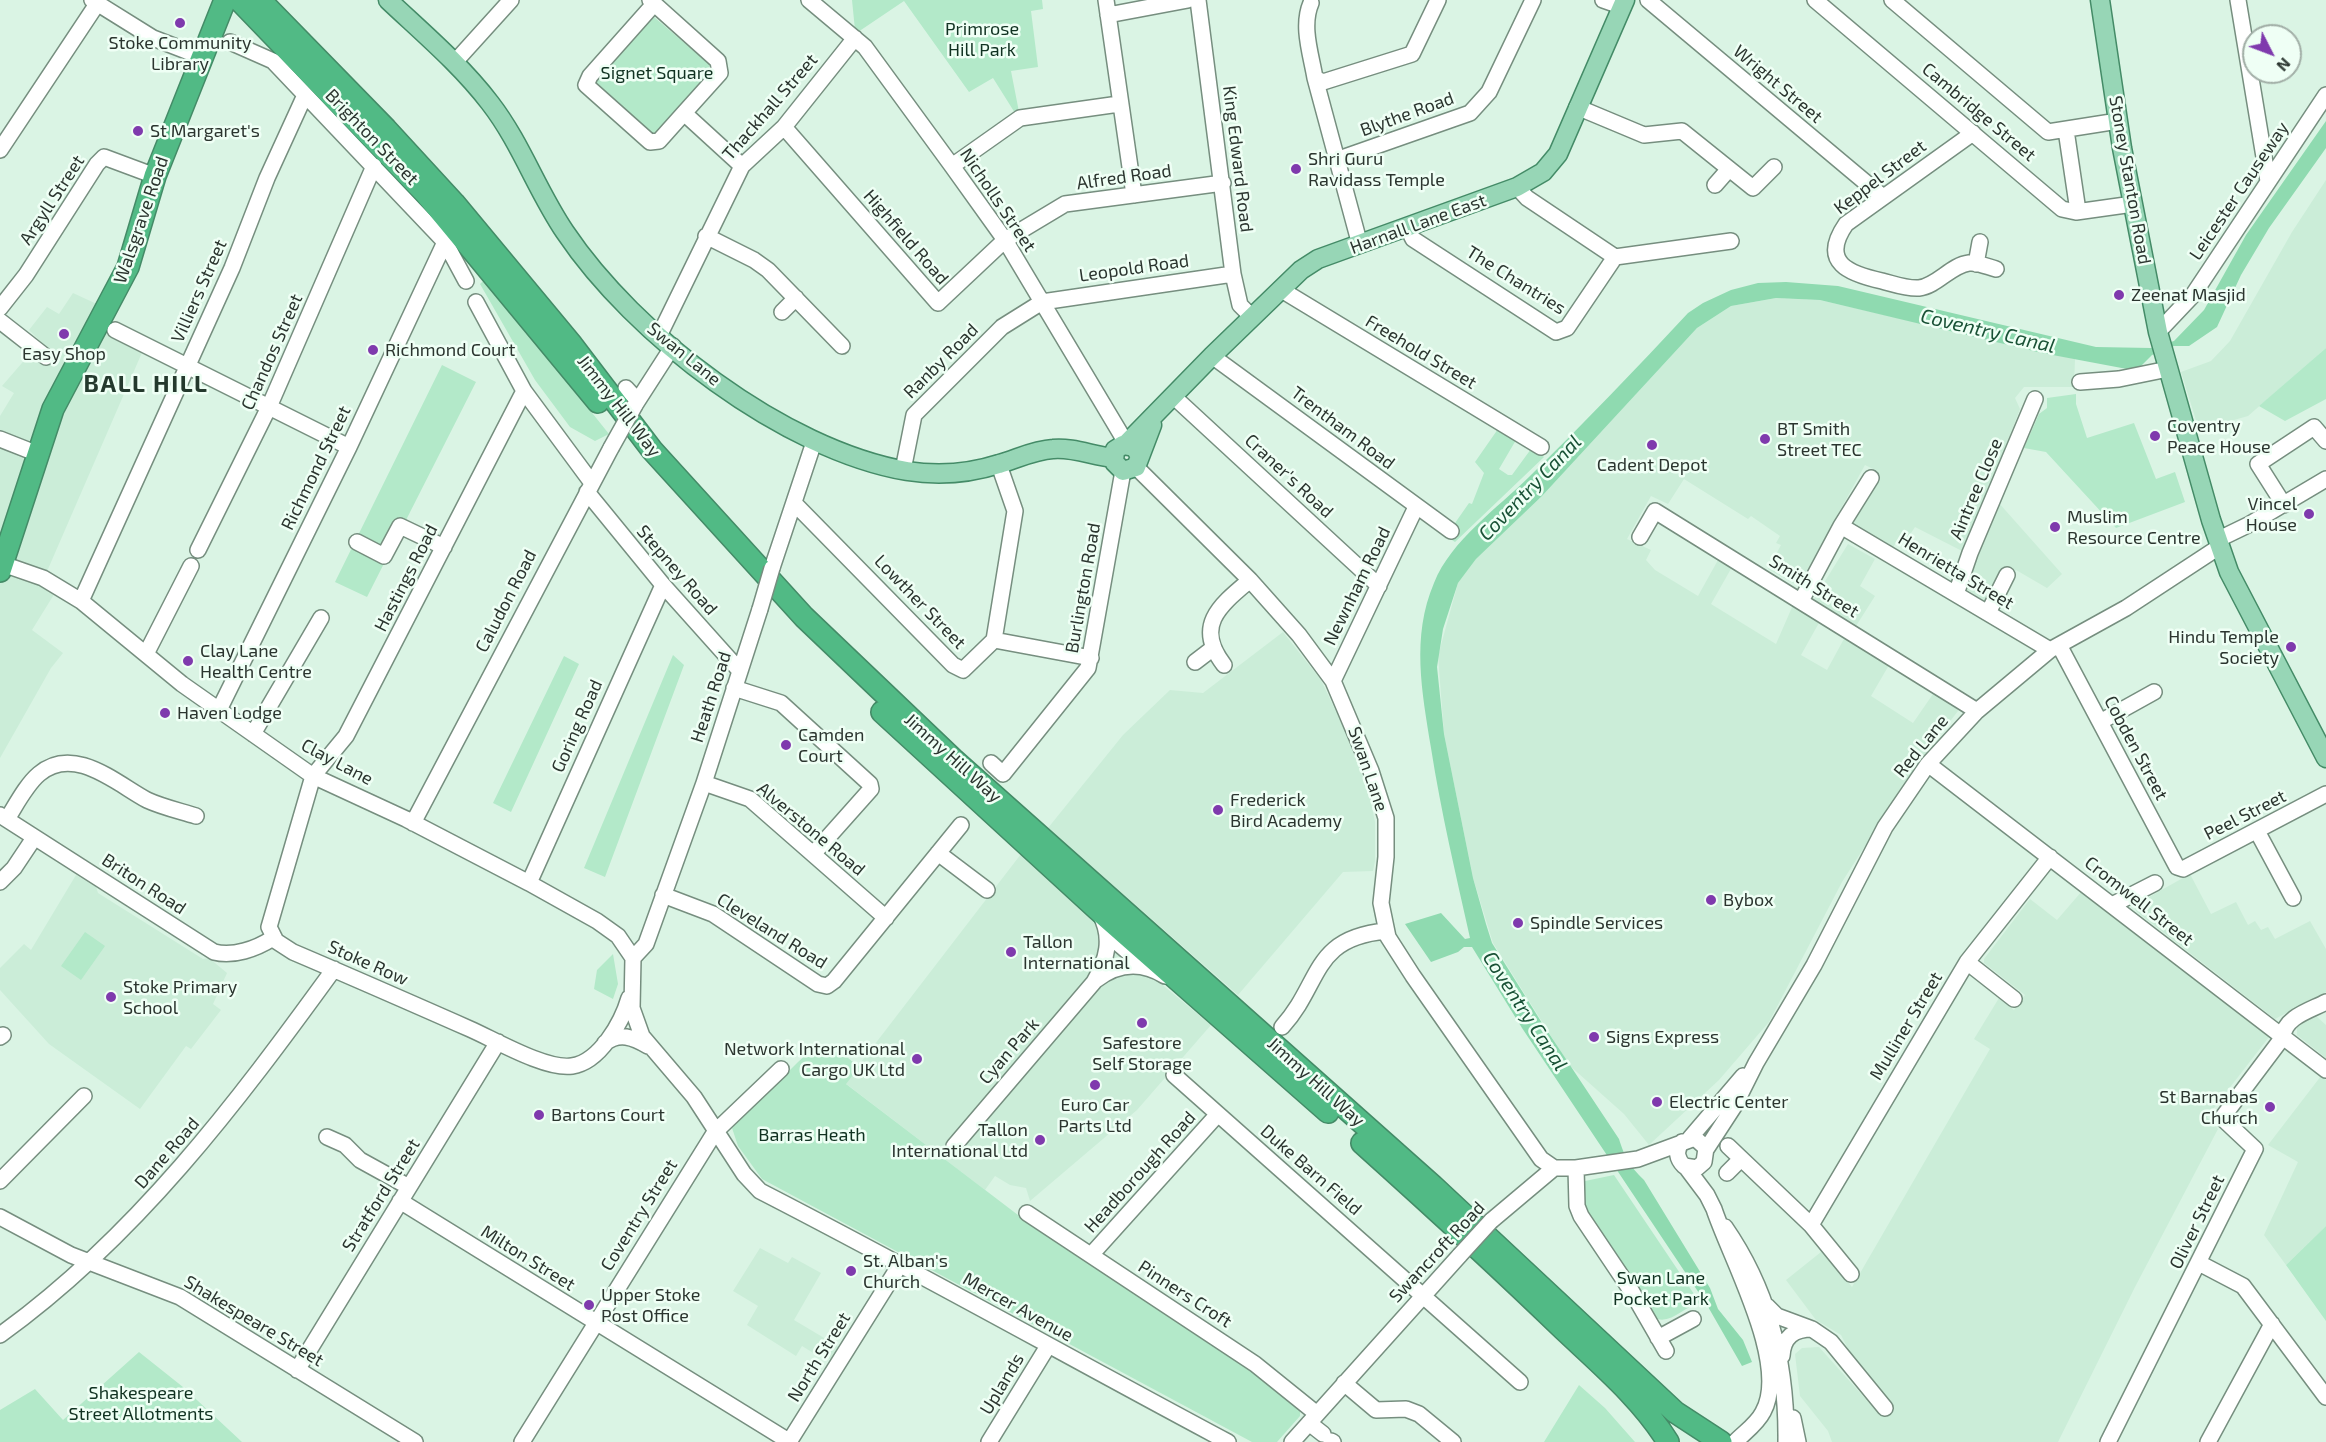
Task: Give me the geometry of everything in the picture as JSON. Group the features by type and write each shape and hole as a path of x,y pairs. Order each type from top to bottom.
{"highway":[{"name":"Walsgrave Road","path":"1,566 53,409 125,273 155,176 225,0"},
{"name":"Jimmy Hill Way","path":"239,0 266,14 454,203 572,345 652,450 804,617 945,751 1433,1186 1675,1412 1721,1442"},
{"name":"Jimmy Hill Way","path":"266,14 426,194 644,460 807,640 1101,917 1193,993 1485,1254 1610,1375 1647,1414 1668,1442"}],"main road":[{"name":"Swan Lane","path":"388,0 454,63 507,126 553,213 586,261 666,341 758,410 814,442 903,470 956,474 999,465 1054,448 1126,456"},
{"name":"Stoney Stanton Road","path":"2100,0 2118,121 2158,334 2218,544 2276,664 2326,758"},
{"name":"Harnall Lane East","path":"1126,456 1173,396 1212,356 1280,289 1318,260 1517,187 1537,176 1551,164 1558,154 1624,3"}],"street":[{"path":"454,63 511,0"},
{"name":"Nicholls Street","path":"809,0 865,47 1005,240 1122,436 1126,456"},
{"path":"1134,195 1119,104 1107,8 1188,0"},
{"name":"King Edward Road","path":"1198,0 1233,274 1240,305 1252,317"},
{"path":"1315,78 1323,82 1412,54 1437,0"},
{"name":"Blythe Road","path":"1336,160 1455,119 1481,104 1533,0"},
{"path":"1603,0 1624,3"},
{"name":"Wright Street","path":"1648,0 1883,197"},
{"name":"Cambridge Street","path":"1815,0 2062,209 2078,212"},
{"path":"1892,0 2048,132 2118,121"},
{"path":"2238,0 2268,181"},
{"path":"0,150 94,2 153,38 202,57"},
{"path":"652,2 718,61 722,68 684,112 659,141 650,142 586,85 590,76 652,2"},
{"path":"1311,3 1305,17 1315,78 1360,245"},
{"name":"Thackhall Street","path":"666,341 706,236 742,166 784,127 855,38"},
{"name":"Brighton Street","path":"230,42 273,61 445,242 466,281"},
{"name":"Villiers Street","path":"81,601 305,95"},
{"name":"Leicester Causeway","path":"2158,334 2192,296 2326,95"},
{"path":"952,165 1020,118 1119,104"},
{"path":"1577,107 1644,135 1682,131 1753,188 1774,167"},
{"path":"684,112 742,166"},
{"name":"Highfield Road","path":"784,127 937,302 942,301 1005,240"},
{"path":"2066,129 2078,212 2133,204"},
{"name":"Keppel Street","path":"1973,133 1846,224 1838,235 1836,247 1839,260 1852,274 1917,288 1967,263 1976,264"},
{"name":"Argyll Street","path":"0,308 26,276 97,164 104,157 155,176"},
{"name":"Chandos Street","path":"198,550 270,406 374,166"},
{"path":"1715,185 1729,169"},
{"name":"Alfred Road","path":"1005,240 1065,204 1222,183"},
{"path":"1517,187 1527,198 1615,257 1731,241"},
{"name":"The Chantries","path":"1407,227 1413,238 1556,332 1567,328 1615,257"},
{"path":"706,236 754,260 796,298 842,346"},
{"name":"Richmond Street","path":"219,710 349,447 436,255 445,242"},
{"path":"1980,242 1976,264 1996,269"},
{"name":"Leopold Road","path":"1042,302 1233,274"},
{"name":"Freehold Street","path":"1280,289 1541,447"},
{"path":"782,312 796,298"},
{"path":"476,302 524,391 589,488"},
{"name":"Ranby Road","path":"903,470 914,415 1002,327 1042,302"},
{"path":"0,321 45,357"},
{"path":"115,330 349,447"},
{"name":"Caludon Road","path":"413,823 611,448 633,398 666,341"},
{"name":"Trentham Road","path":"1212,356 1451,531"},
{"path":"2080,382 2119,379 2168,367"},
{"name":"Hastings Road","path":"313,776 346,736 524,391"},
{"name":"Craner's Road","path":"1173,396 1379,586"},
{"name":"Aintree Close","path":"1956,594 1970,553 2035,399"},
{"path":"2284,505 2258,464 2314,427 2326,441"},
{"path":"0,439 38,454"},
{"name":"Heath Road","path":"633,958 646,944 704,783 814,442"},
{"name":"Swan Lane","path":"1126,456 1250,580 1299,635 1333,681 1371,771 1386,818 1386,857 1380,903 1386,931 1413,976 1537,1152 1554,1168"},
{"name":"Burlington Road","path":"991,763 1003,774 1088,668 1126,456"},
{"name":"Lowther Street","path":"795,504 952,665 963,670 994,640 1015,511 999,465"},
{"path":"1801,601 1841,526 1871,478"},
{"name":"Red Lane","path":"1706,1155 1756,1063 1814,965 1885,827 1928,764 1977,711 2055,647 2126,608 2218,544 2325,484"},
{"name":"Stepney Road","path":"589,488 663,585 740,671"},
{"name":"Newnham Road","path":"1333,681 1416,507"},
{"name":"Smith Street","path":"1640,537 1655,511 1977,711"},
{"path":"357,542 384,556 400,526 444,547"},
{"name":"Henrietta Street","path":"1841,526 1988,613 2055,647"},
{"name":"Clay Lane","path":"1,566 43,578 81,601 219,710 313,776 413,823 529,883 609,928 626,945 633,958"},
{"path":"146,654 191,566"},
{"path":"1988,613 2007,575"},
{"path":"1224,664 1212,649 1210,636 1216,612 1250,580"},
{"name":"Goring Road","path":"529,883 663,585"},
{"path":"253,734 321,618"},
{"path":"994,640 1091,658"},
{"name":"Cobden Street","path":"2055,647 2100,722 2180,869"},
{"path":"1195,662 1212,649"},
{"path":"734,688 781,703 870,784 871,789 814,853"},
{"path":"2100,722 2154,692"},
{"path":"3,817 40,772 70,764 97,769 150,801 196,816"},
{"name":"Cromwell Street","path":"1928,764 2326,1070"},
{"path":"273,938 269,927 271,917 313,776"},
{"name":"Alverstone Road","path":"704,783 750,799 886,918"},
{"name":"Peel Street","path":"2180,869 2258,831 2326,794"},
{"name":"Briton Road","path":"3,817 214,952 228,956 273,938"},
{"path":"886,918 962,825"},
{"path":"2258,831 2278,886 2294,898"},
{"path":"0,882 14,868 34,838"},
{"path":"938,853 987,890"},
{"name":"Mulliner Street","path":"1811,1225 1967,962 2050,857"},
{"path":"2112,905 2155,883"},
{"name":"Cleveland Road","path":"663,896 713,914 818,984 827,986 834,981 886,918"},
{"path":"1101,917 1114,940 1146,967 1193,993"},
{"name":"Cyan Park","path":"954,1146 1094,982 1106,957 1108,939 1101,917"},
{"path":"1282,1027 1299,1004 1317,967 1326,956 1352,939 1386,931"},
{"name":"Stoke Row","path":"273,938 284,947 545,1061 565,1066 584,1062 602,1045"},
{"path":"633,958 631,990 635,1022 654,1051"},
{"path":"1967,962 2014,999"},
{"name":"Cyan Park","path":"1094,982 1119,967 1134,964 1146,967"},
{"name":"Dane Road","path":"0,1335 91,1262 138,1217 261,1070 334,969"},
{"path":"602,1045 623,1015 631,990"},
{"path":"2283,1036 2289,1021 2326,1002"},
{"path":"602,1045 615,1037 627,1036 654,1051"},
{"name":"Oliver Street","path":"2108,1442 2254,1149 2222,1118 2283,1036"},
{"name":"Stratford Street","path":"297,1370 498,1042"},
{"name":"Mercer Avenue","path":"654,1051 694,1096 744,1174 760,1191 901,1263 1048,1346 1228,1442"},
{"name":"Red Lane","path":"1686,1140 1756,1063"},
{"name":"Coventry Street","path":"522,1442 715,1132 781,1069"},
{"name":"Duke Barn Field","path":"1174,1075 1520,1382"},
{"path":"0,1181 84,1096"},
{"name":"Headborough Road","path":"1090,1255 1218,1114"},
{"path":"327,1137 349,1139 360,1160 409,1187"},
{"path":"1554,1168 1575,1168 1643,1158 1686,1140 1699,1140 1706,1155 1710,1202 1776,1365 1785,1380 1798,1442"},
{"path":"1686,1140 1677,1151 1678,1158 1737,1244 1767,1306 1774,1328"},
{"path":"1728,1146 1811,1225 1851,1274"},
{"path":"1643,1158 1697,1168 1706,1155"},
{"path":"1727,1173 1741,1159"},
{"name":"Swancroft Road","path":"1292,1442 1491,1221 1554,1168"},
{"path":"1575,1168 1577,1206 1581,1216 1632,1292 1662,1345 1676,1328 1693,1319"},
{"name":"Milton Street","path":"400,1201 790,1442"},
{"name":"Pinners Croft","path":"1027,1213 1270,1374 1313,1418 1329,1439"},
{"name":"Shakespeare Street","path":"0,1217 71,1255 180,1297 415,1442"},
{"name":"North Street","path":"790,1442 901,1263"},
{"path":"2199,1263 2243,1286 2326,1397"},
{"path":"1767,1306 1777,1316 1812,1329 1831,1342 1885,1408"},
{"path":"1776,1365 1769,1341 1774,1328 1784,1322 1793,1322"},
{"path":"2208,1442 2272,1324"},
{"path":"1735,1442 1765,1410 1784,1343 1790,1335 1797,1331 1812,1329"},
{"name":"Uplands","path":"989,1442 1048,1346"},
{"path":"1785,1380 1786,1442"},
{"path":"1344,1383 1376,1410 1406,1409 1419,1414 1453,1442"}],"shaded area":[{"path":"2326,180 2326,348 2248,416 2199,430 2181,372 2211,361 2230,341 2292,232"},
{"path":"73,293 99,305 90,321 106,332 112,323 147,341 45,576 58,588 32,630 63,653 51,668 0,758 0,416 14,393 2,386 28,356 47,363 51,352 29,330 47,307 59,314"},
{"path":"1776,298 1820,300 2075,359 2074,387 2024,387 2015,398 2020,409 1985,500 1962,551 1915,527 1907,539 1901,535 1892,549 1849,523 1877,471 1865,465 1800,583 1795,584 1768,569 1781,545 1776,543 1780,536 1751,516 1748,519 1684,479 1668,504 1651,496 1627,539 1651,550 1646,560 1655,570 1698,596 1718,560 1732,567 1711,604 1776,644 1793,605 1820,621 1801,655 1827,670 1845,637 1889,665 1871,696 1913,723 1933,694 1956,706 1958,711 1918,763 1842,882 1769,1022 1719,1080 1649,1145 1624,1114 1569,1065 1493,943 1473,878 1444,734 1438,656 1458,583 1476,559 1542,496 1697,328 1731,306"},
{"path":"1998,502 2062,574 2047,588 2016,570 1995,608 1966,589 1967,580"},
{"path":"1848,544 1875,559 1860,586 1875,596 1856,626 1814,599"},
{"name":"Frederick Bird Academy","path":"1283,632 1321,680 1350,741 1370,798 1375,822 1375,861 1373,871 1343,872 1238,995 1048,828 1123,735 1170,690 1203,693"},
{"path":"1021,854 1088,911 1113,944 1211,1025 1137,1110 1030,1201 1026,1188 1010,1185 995,1176 985,1190 845,1083"},
{"path":"2190,874 2211,914 2236,902 2248,925 2255,921 2261,930 2268,927 2275,939 2310,921 2326,949 2326,992 2275,1019 2137,912 2133,906"},
{"name":"Stoke Primary School","path":"76,875 96,887 98,893 203,959 209,958 227,973 213,1004 221,1010 191,1049 186,1046 140,1109 49,1044 0,990 0,968 24,944 31,950"},
{"path":"2082,891 2269,1037 2207,1117 2218,1129 2135,1287 2058,1442 1832,1442 1828,1431 1800,1396 1795,1354 1802,1348 1819,1347 1880,1415 1892,1405 1849,1351 1841,1335 1816,1320 1786,1280 1821,1252 1825,1253 1852,1287 1990,1049 1974,1039 1999,998 2014,1010 2025,995 1984,963 1984,959 2030,899 2057,920"},
{"path":"2316,1016 2326,1025 2326,1058 2297,1035 2297,1026"},
{"path":"2321,1076 2326,1080 2326,1226 2286,1265 2264,1235 2298,1162 2268,1145"},
{"path":"760,1248 788,1263 792,1257 821,1273 794,1320 841,1348 833,1361 817,1351 815,1354 802,1346 796,1356 747,1325 758,1306 733,1291"}],"green space":[{"name":"Primrose Hill Park","path":"852,0 1042,0 1043,9 1031,11 1038,67 1011,71 1019,112 1015,113 993,78 969,92 904,1 858,32 855,30"},
{"name":"Signet Square","path":"654,17 709,64 711,76 654,135 597,83 597,78 649,19"},
{"path":"485,279 609,434 595,441 570,427 535,380 480,284"},
{"path":"2326,348 2326,399 2285,421 2259,406"},
{"path":"442,365 476,382 367,597 335,582"},
{"path":"2076,394 2076,404 2087,438 2134,423 2156,479 2175,472 2185,502 2116,528 2046,452 2024,448 2039,414 2047,408 2047,398"},
{"path":"1498,429 1516,440 1499,469 1508,475 1512,475 1531,449 1544,457 1455,542 1446,536 1469,503 1472,504 1484,473 1475,462"},
{"path":"673,655 684,665 605,877 584,868"},
{"path":"564,656 579,664 511,812 493,803"},
{"path":"85,932 105,946 81,980 61,966"},
{"path":"613,954 618,984 613,999 594,989 597,970"},
{"name":"Barras Heath","path":"819,1050 842,1053 859,1067 846,1084 1018,1215 1233,1355 1300,1407 1300,1416 1277,1442 1252,1442 762,1179 738,1146 732,1128 808,1053"},
{"name":"Swan Lane Pocket Park","path":"1614,1175 1700,1303 1671,1318 1653,1317 1583,1206 1580,1189 1585,1181"},
{"path":"2326,1226 2326,1321 2286,1265"},
{"name":"Shakespeare Street Allotments","path":"139,1352 183,1387 242,1442 0,1442 0,1410 35,1389 63,1420"},
{"path":"1579,1385 1605,1408 1635,1442 1544,1442"}],"water":[{"name":"Coventry Canal","path":"2326,121 2326,148 2269,228 2241,275 2217,327 2189,346 2174,346 2152,355 2138,369 2127,369 2042,353 1820,300 1776,298 1731,306 1697,328 1542,496 1476,559 1458,583 1443,629 1437,667 1444,734 1473,878 1492,943 1619,1139 1628,1161 1644,1180 1710,1288 1718,1309 1743,1340 1752,1362 1742,1366 1707,1305 1522,1028 1472,947 1464,947 1458,952 1431,962 1405,924 1441,913 1465,939 1470,938 1439,796 1422,685 1420,665 1423,624 1434,583 1452,553 1476,525 1570,436 1688,313 1731,290 1758,283 1786,282 1838,286 2096,347 2151,348 2174,341 2204,310 2246,235"}],"place":[{"name":"Stoke Community Library","path":"180,23"},
{"name":"St Margaret's","path":"138,131"},
{"name":"Shri Guru Ravidass Temple","path":"1296,169"},
{"name":"Zeenat Masjid","path":"2119,295"},
{"name":"Easy Shop","path":"64,334"},
{"name":"Richmond Court","path":"373,350"},
{"name":"Coventry Peace House","path":"2155,436"},
{"name":"BT Smith Street TEC","path":"1765,439"},
{"name":"Cadent Depot","path":"1652,445"},
{"name":"Vincel House","path":"2309,514"},
{"name":"Muslim Resource Centre","path":"2055,527"},
{"name":"Hindu Temple Society","path":"2291,647"},
{"name":"Clay Lane Health Centre","path":"188,661"},
{"name":"Haven Lodge","path":"165,713"},
{"name":"Camden Court","path":"786,745"},
{"name":"Frederick Bird Academy","path":"1218,810"},
{"name":"Bybox","path":"1711,900"},
{"name":"Spindle Services","path":"1518,923"},
{"name":"Tallon International","path":"1011,952"},
{"name":"Stoke Primary School","path":"111,997"},
{"name":"Safestore Self Storage","path":"1142,1023"},
{"name":"Signs Express","path":"1594,1037"},
{"name":"Network International Cargo UK Ltd","path":"917,1059"},
{"name":"Euro Car Parts Ltd","path":"1095,1085"},
{"name":"Electric Center","path":"1657,1102"},
{"name":"St Barnabas Church","path":"2270,1107"},
{"name":"Bartons Court","path":"539,1115"},
{"name":"Tallon International Ltd","path":"1040,1140"},
{"name":"St. Alban's Church","path":"851,1271"},
{"name":"Upper Stoke Post Office","path":"589,1305"}],"district":[{"name":"BALL HILL","path":"146,384"}]}
